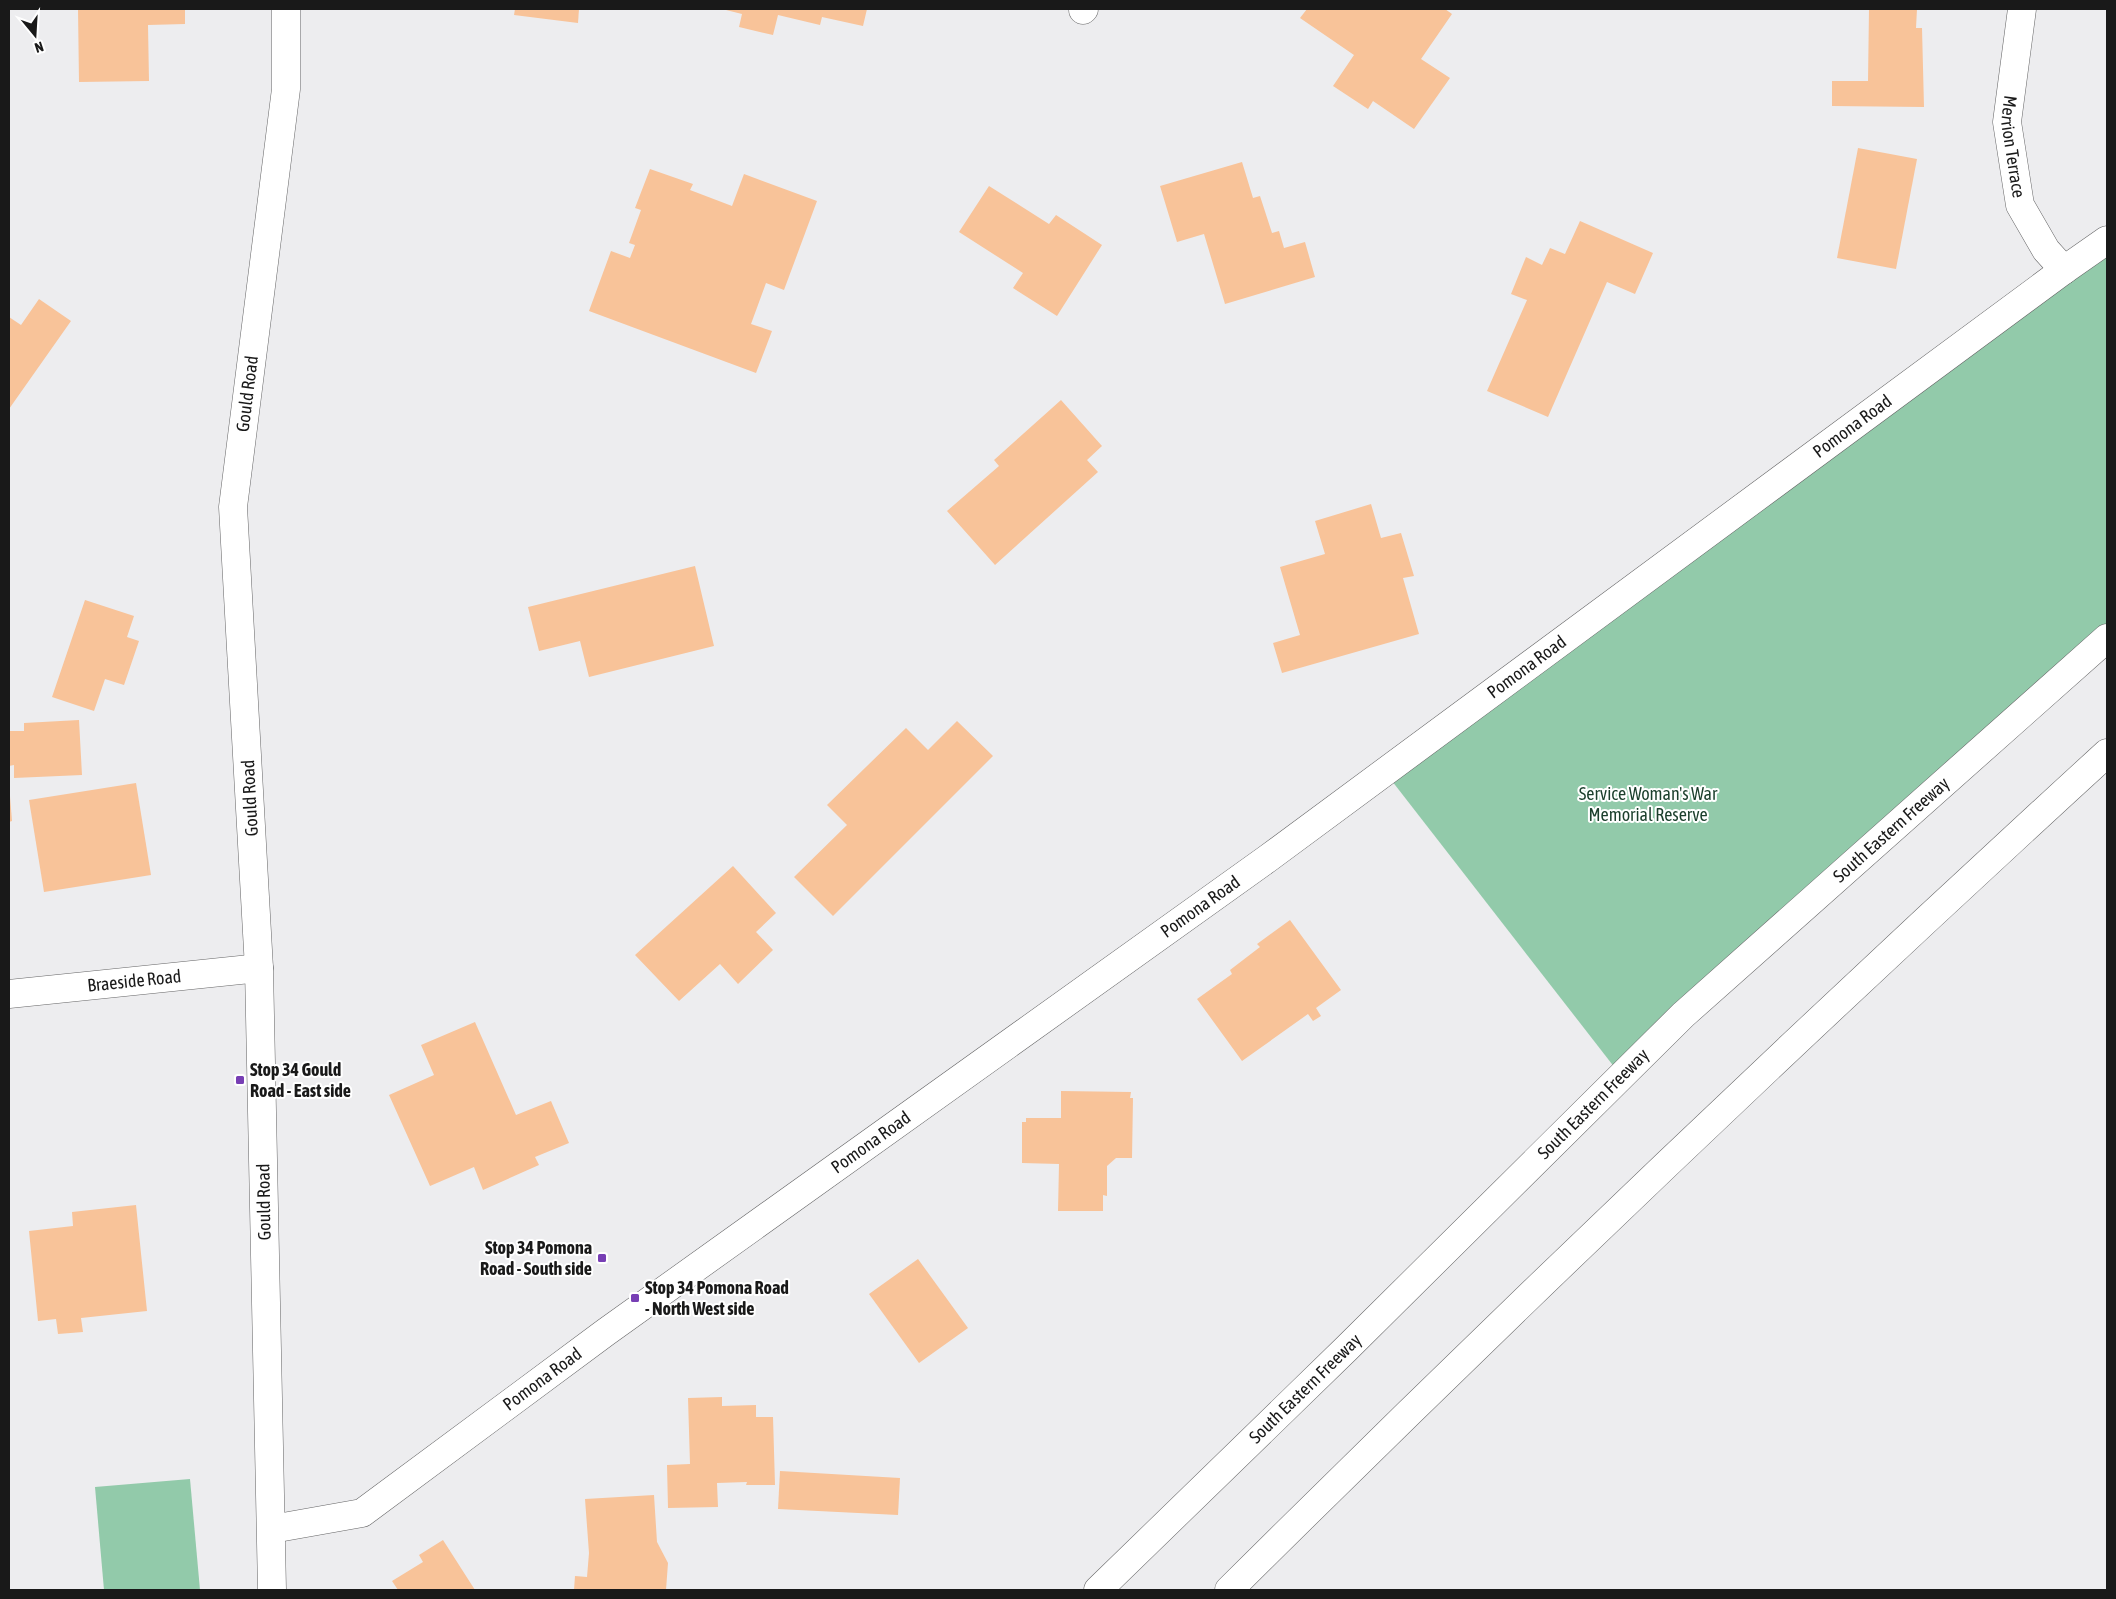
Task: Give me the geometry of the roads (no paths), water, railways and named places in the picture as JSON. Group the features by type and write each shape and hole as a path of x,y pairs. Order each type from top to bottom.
{"main road":[{"name":"Gould Road","path":"272,1590 259,968 233,507 286,89 286,9"},
{"name":"Merrion Terrace","path":"2022,9 2007,122 2020,204 2046,250 2064,270"},
{"name":"Pomona Road","path":"272,1529 362,1513 606,1332 1267,859 2107,240"},
{"name":"South Eastern Freeway","path":"1098,1590 1346,1349 1683,1015 2107,638"},
{"path":"1229,1590 1337,1483 1880,961 2107,754"},
{"name":"Braeside Road","path":"9,994 259,968"}],"place":[{"name":"Stop 34 Gould Road - East side","path":"240,1080"},
{"name":"Stop 34 Pomona Road - South side","path":"602,1258"},
{"name":"Stop 34 Pomona Road - North West side","path":"635,1298"}],"park label":[{"name":"Service Woman's War Memorial Reserve","path":"1648,804"}]}
